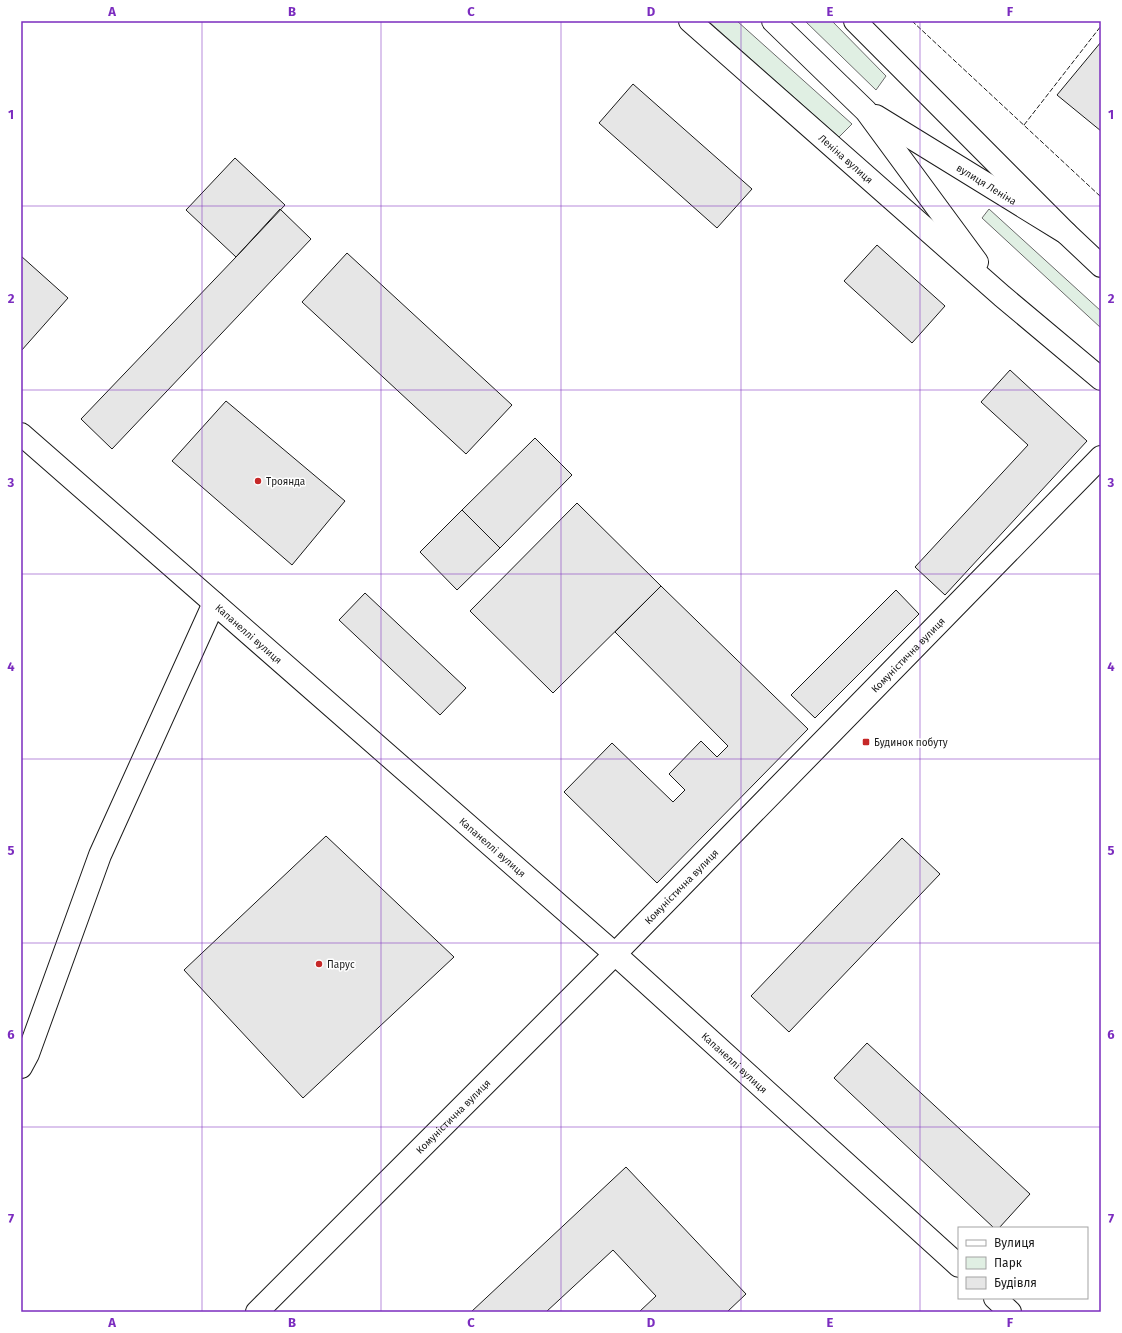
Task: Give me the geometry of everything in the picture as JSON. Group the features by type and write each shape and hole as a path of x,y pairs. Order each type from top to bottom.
{"street":[{"name":"Леніна вулиця","path":"690,21 1002,296 1101,379"},
{"name":"Леніна вулиця","path":"773,21 866,110 1002,296"},
{"path":"855,21 1066,233"},
{"name":"вулиця Леніна","path":"866,110 1066,233 1101,266"},
{"name":"Капанеллі вулиця","path":"21,434 615,954 958,1265"},
{"name":"Комуністична вулиця","path":"257,1312 615,954 1101,457"},
{"path":"21,1067 28,1054 100,855 214,604"},
{"path":"995,1299 1010,1312"}],"green space":[{"path":"708,21 737,21 852,124 839,137"},
{"path":"805,21 832,21 886,76 876,90"},
{"path":"989,209 1101,311 1101,328 982,218"}],"building":[{"path":"1101,42 1101,131 1057,95"},
{"path":"633,84 752,189 717,228 599,123"},
{"path":"235,158 285,205 236,257 186,210"},
{"path":"280,209 311,239 112,449 81,419"},
{"path":"877,245 945,306 912,343 844,281"},
{"path":"347,253 512,405 466,454 302,302"},
{"path":"21,256 68,298 21,351"},
{"path":"1010,370 1087,441 945,595 915,567 1028,445 981,402"},
{"name":"Троянда","path":"226,401 345,501 292,565 172,461"},
{"path":"535,438 572,475 500,548 462,510"},
{"path":"577,503 661,586 553,693 470,611"},
{"path":"462,510 500,548 457,590 420,552"},
{"path":"661,586 808,729 657,883 564,792 612,743 673,802 685,790 669,774 701,741 717,757 728,746 615,632"},
{"path":"896,590 919,614 815,718 791,695"},
{"path":"365,593 466,688 440,715 339,620"},
{"name":"Парус","path":"326,836 454,957 303,1098 184,970"},
{"path":"902,838 940,874 789,1032 751,996"},
{"path":"867,1043 1030,1194 1000,1227 993,1227 834,1078"},
{"path":"626,1167 746,1294 727,1312 639,1312 656,1296 613,1250 546,1312 471,1312"}],"fence":[{"path":"912,21 1101,197"},
{"path":"1024,125 1101,26"}],"place":[{"name":"Троянда","path":"258,481"},
{"name":"Будинок побуту","path":"866,742"},
{"name":"Парус","path":"319,964"}]}
